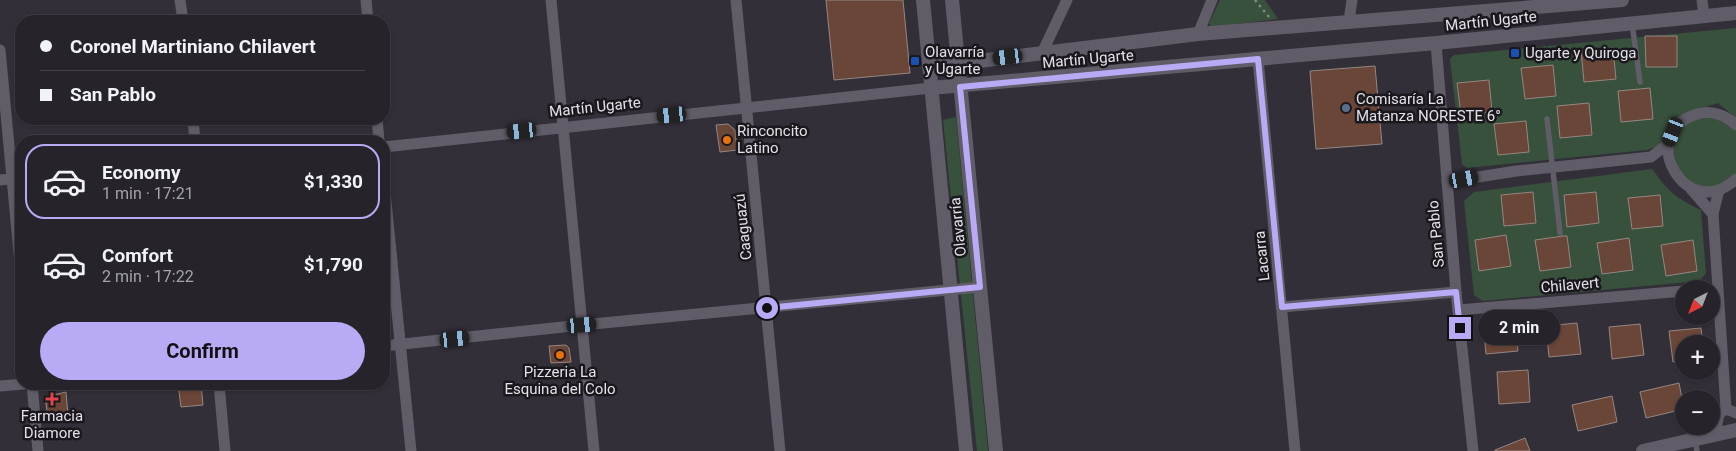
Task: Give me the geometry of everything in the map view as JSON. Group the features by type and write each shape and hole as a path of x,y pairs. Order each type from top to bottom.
{"street":[{"path":"180,0 182,15"},
{"path":"366,0 367,15"},
{"path":"550,0 594,451"},
{"name":"Caaguazú","path":"736,0 780,451"},
{"name":"Olavarría","path":"924,0 966,451"},
{"name":"Olavarría","path":"952,0 996,451"},
{"path":"1042,53 1044,44 1067,0"},
{"path":"1198,34 1212,0"},
{"path":"1349,21 1352,0"},
{"name":"Martín Ugarte","path":"929,67 1198,34 1505,5 1622,0"},
{"path":"1702,0 1704,16"},
{"name":"Martín Ugarte","path":"390,146 561,126 931,88 960,87 1436,44 1736,13"},
{"name":"San Pablo","path":"1436,44 1456,292 1473,451"},
{"path":"0,50 15,163"},
{"name":"Lacarra","path":"1258,59 1295,451"},
{"path":"1673,171 1668,157 1669,143 1673,132 1690,116 1702,113 1725,116 1736,125"},
{"path":"1447,182 1516,171 1651,157 1669,143"},
{"path":"1651,157 1673,171 1683,183 1704,191 1719,190 1736,179"},
{"path":"0,180 15,178"},
{"path":"1690,187 1713,214"},
{"path":"1714,280 1713,214 1719,190"},
{"path":"390,240 411,451"},
{"path":"390,346 582,325 980,287"},
{"path":"1282,307 1456,292"},
{"name":"Chilavert","path":"1458,310 1675,292"},
{"path":"1719,325 1731,411"},
{"path":"0,386 15,385"},
{"path":"33,390 38,451"},
{"path":"220,390 225,451"},
{"path":"1720,433 1736,430"},
{"path":"1643,451 1696,445 1712,435"}],"lane":[{"path":"1632,23 1640,82"},
{"path":"1547,119 1560,233"}],"path":[{"path":"1255,0 1270,18"}],"green space":[{"path":"1220,0 1265,0 1278,19 1211,27 1209,23"},
{"path":"1736,28 1736,118 1718,103 1686,113 1677,120 1665,143 1647,150 1467,168 1462,164 1450,59 1454,55"},
{"path":"1709,115 1736,128 1736,177 1717,188 1694,186 1677,170 1673,145 1685,123"},
{"path":"956,117 988,451 977,451 943,120"},
{"path":"1652,169 1673,193 1701,210 1706,273 1700,280 1675,280 1675,283 1482,301 1474,295 1464,201 1474,192"}],"building":[{"path":"826,0 903,0 910,73 834,80"},
{"path":"1645,36 1677,36 1677,67 1646,67"},
{"path":"1613,48 1616,79 1584,82 1581,50"},
{"path":"1553,65 1556,96 1525,99 1521,68"},
{"name":"Comisaría La Matanza NORESTE 6°","path":"1375,66 1382,144 1316,149 1310,71"},
{"path":"1489,80 1492,112 1461,115 1457,83"},
{"path":"1650,88 1653,119 1621,122 1618,91"},
{"path":"1589,103 1592,135 1560,138 1557,106"},
{"path":"1526,121 1529,152 1498,155 1494,124"},
{"name":"Rinconcito Latino","path":"728,124 735,130 737,150 720,152 716,125"},
{"path":"1533,192 1536,223 1504,226 1501,195"},
{"path":"1596,192 1599,223 1567,227 1564,195"},
{"path":"1660,195 1663,226 1632,229 1628,198"},
{"path":"1506,235 1511,266 1479,271 1475,240"},
{"path":"1567,236 1571,267 1540,271 1535,240"},
{"path":"1629,238 1633,270 1602,274 1597,243"},
{"path":"1693,240 1697,271 1666,276 1661,245"},
{"path":"1515,320 1518,351 1486,354 1483,323"},
{"path":"1577,323 1581,354 1549,357 1546,326"},
{"path":"1640,324 1644,355 1612,359 1609,327"},
{"path":"1701,328 1702,335 1675,335 1675,362 1673,362 1669,331"},
{"name":"Pizzeria La Esquina del Colo","path":"566,345 569,348 571,362 551,363 549,346"},
{"path":"1528,370 1530,402 1499,404 1497,372"},
{"path":"1679,383 1680,390 1675,390 1675,411 1646,418 1640,392"},
{"path":"179,390 202,390 203,405 181,407"},
{"path":"66,392 68,415 48,418 45,397"},
{"path":"1612,396 1617,422 1578,431 1572,405"},
{"path":"1525,438 1530,451 1495,451 1495,450"}],"place":[{"name":"Ugarte y Quiroga","path":"1515,53"},
{"name":"Olavarría y Ugarte","path":"915,61"},
{"name":"Comisaría La Matanza NORESTE 6°","path":"1346,108"},
{"name":"Rinconcito Latino","path":"727,140"},
{"name":"Pizzeria La Esquina del Colo","path":"560,355"},
{"name":"Farmacia Diamore","path":"52,399"}],"route":[{"path":"767,308 980,287 960,87 1258,59 1282,307 1456,292 1460,328"}]}
